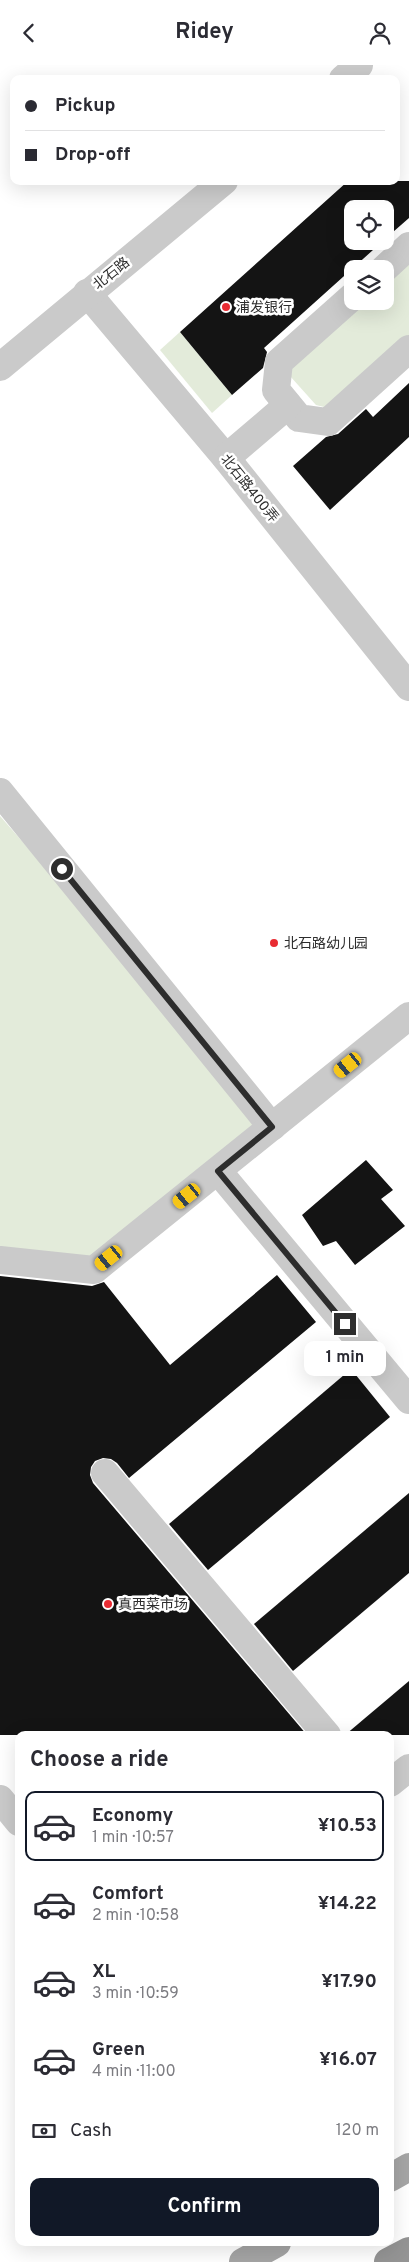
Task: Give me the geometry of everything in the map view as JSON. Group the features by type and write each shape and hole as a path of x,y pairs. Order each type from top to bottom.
{"highway":[{"path":"388,2262 409,2251"}],"main road":[{"path":"394,2176 409,2167"},
{"path":"243,2262 272,2246"}],"street":[{"path":"348,75 359,65"},
{"name":"北石路","path":"0,367 219,185"},
{"path":"394,260 409,246"},
{"name":"北石路400弄","path":"87,293 226,458 409,687"},
{"path":"344,304 280,361 276,390 299,418 328,422 409,349"},
{"path":"226,458 288,405"},
{"path":"0,792 272,1127"},
{"path":"0,1260 94,1270 409,1016"},
{"path":"218,1171 409,1400"},
{"path":"106,1473 324,1731"},
{"path":"394,1780 409,1768"},
{"path":"0,1799 15,1817"}],"green space":[{"path":"409,256 409,340 332,409 316,405 290,376 293,359 348,310 394,310 394,269"},
{"path":"180,332 232,395 212,413 160,350"},
{"path":"0,816 272,1127 94,1270 0,1260"}],"building":[{"path":"400,181 409,181 409,218 394,231 394,200 344,200 344,250 373,250 362,260 344,260 344,276 264,348 267,352 263,368 232,395 180,332 344,185 400,185"},
{"path":"409,383 409,437 330,510 293,466 326,437 338,434 366,409 373,417"},
{"path":"366,1160 393,1190 381,1199 405,1226 355,1265 336,1241 323,1246 302,1215"},
{"name":"真西菜市场","path":"277,1275 316,1322 129,1478 117,1463 111,1459 103,1458 95,1461 91,1467 90,1475 93,1483 304,1731 15,1731 15,1735 0,1735 0,1276 92,1286 104,1282 170,1365"},
{"path":"351,1369 390,1417 208,1570 169,1524"},
{"path":"409,1493 409,1573 293,1671 254,1624"},
{"path":"409,1681 409,1735 394,1735 394,1731 350,1731"}],"place":[{"name":"浦发银行","path":"226,307"},
{"name":"北石路幼儿园","path":"274,943"},
{"name":"真西菜市场","path":"108,1604"}],"route":[{"path":"62,869 272,1127 218,1171 345,1324"}]}
